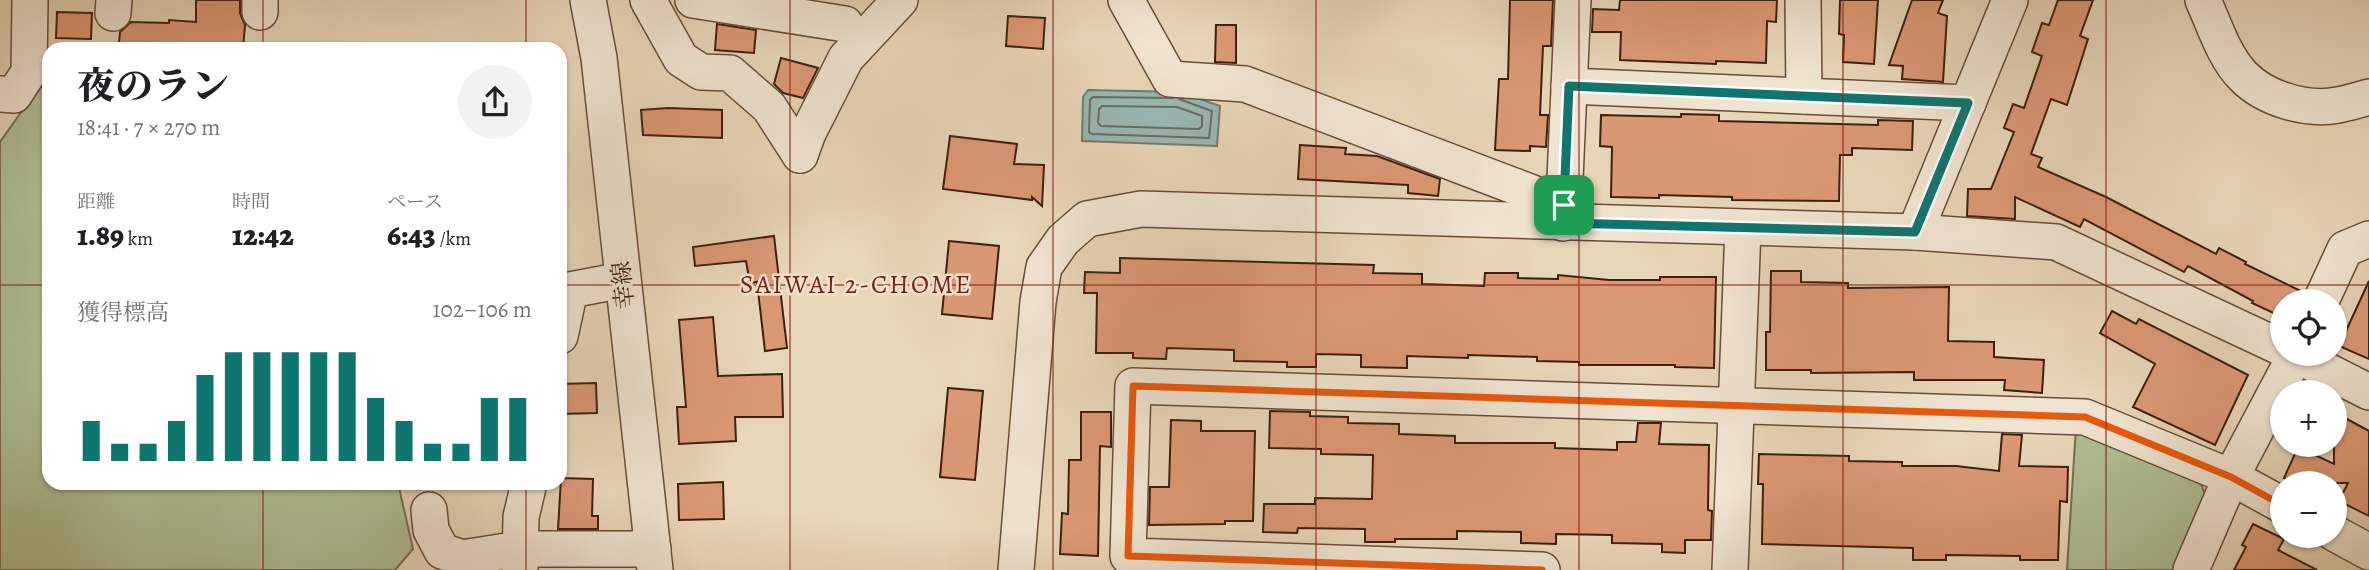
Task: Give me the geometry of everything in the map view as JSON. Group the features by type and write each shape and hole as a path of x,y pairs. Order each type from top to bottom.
{"street":[{"path":"0,94 14,96 29,72 30,0"},
{"name":"幸線","path":"588,0 598,58 654,560"},
{"path":"648,0 681,59 701,72 730,72 769,107 800,155 808,132 846,58 900,0"},
{"path":"693,0 845,24"},
{"path":"1126,0 1170,79 1245,84 1563,214"},
{"path":"1563,214 1573,0"},
{"path":"1803,0 1804,96"},
{"path":"1915,232 2010,0"},
{"path":"2203,0 2224,46 2242,75 2266,95 2295,104 2335,106 2369,97"},
{"path":"1569,86 1968,103"},
{"path":"1016,570 1038,302 1044,267 1063,240 1087,219 1141,209 1563,214 1742,228 1915,232 2056,242 2270,342"},
{"path":"1730,570 1742,228"},
{"path":"2327,289 2345,250 2369,240"},
{"path":"567,304 570,290 623,280"},
{"path":"2191,570 2231,477 2289,366"},
{"path":"2318,366 2369,392"},
{"path":"1542,570 1284,566 1128,556 1133,386 2085,417 2231,477 2270,498"},
{"path":"520,559 521,517 527,490"},
{"path":"429,510 431,530 442,551 462,558 654,560"},
{"path":"2347,540 2369,552"}],"green space":[{"path":"42,83 42,490 400,490 413,549 395,570 0,570 0,142"},
{"path":"2076,427 2201,484 2208,502 2176,570 2067,570"}],"water":[{"path":"1088,90 1180,92 1220,106 1217,146 1082,141 1083,97"}],"building":[{"path":"196,0 240,0 240,13 245,25 244,42 119,42 120,32 131,22 196,22"},
{"path":"1510,0 1553,0 1551,46 1543,46 1540,115 1548,115 1546,147 1530,146 1530,151 1495,150 1499,79 1508,79"},
{"path":"1620,0 1777,0 1776,22 1767,21 1766,63 1620,60 1621,32 1592,32 1593,9 1619,10"},
{"path":"1840,0 1878,0 1874,64 1843,62 1844,35 1839,34"},
{"path":"1912,0 1943,0 1938,13 1947,16 1943,82 1902,79 1903,66 1889,65"},
{"path":"2058,0 2093,0 2080,36 2088,39 2067,105 2051,99 2031,154 2042,158 2038,167 2106,197 2216,254 2219,248 2297,289 2270,289 2270,311 2188,266 2184,272 2084,219 2080,227 2015,197 2015,219 1967,216 1968,189 1991,189 2014,132 2004,128 2013,104 2024,108 2042,56 2032,52 2042,23 2049,25"},
{"path":"57,12 92,13 91,39 56,38"},
{"path":"1008,16 1045,18 1043,49 1006,46"},
{"path":"717,24 756,30 754,53 715,50"},
{"path":"1216,25 1236,25 1236,63 1215,62"},
{"path":"781,58 818,68 803,98 783,93 774,84"},
{"path":"641,110 722,110 722,138 643,135"},
{"path":"1681,114 1719,115 1719,121 1878,125 1878,120 1913,121 1912,150 1852,148 1852,155 1840,155 1839,201 1732,200 1732,197 1659,195 1659,198 1611,197 1612,147 1600,146 1601,115 1681,117"},
{"path":"950,136 1017,144 1014,164 1044,165 1042,206 1032,197 1032,200 943,189"},
{"path":"1300,145 1346,148 1345,154 1377,156 1440,179 1438,196 1408,193 1408,185 1298,179"},
{"path":"774,236 787,348 765,351 757,282 750,283 746,261 695,266 693,247"},
{"path":"949,241 999,246 992,319 942,314"},
{"path":"1120,258 1374,265 1373,273 1422,274 1422,284 1484,286 1485,273 1518,273 1518,278 1558,279 1558,275 1609,280 1716,277 1714,368 1675,365 1579,365 1579,362 1537,361 1537,357 1468,355 1468,358 1407,356 1407,368 1361,367 1361,355 1316,354 1316,367 1287,367 1287,362 1234,361 1234,350 1167,348 1166,359 1133,358 1133,353 1096,353 1097,293 1084,293 1085,272 1120,273"},
{"path":"1771,271 1801,271 1801,282 1848,283 1848,288 1949,287 1948,341 1994,342 1994,357 2044,360 2042,393 2004,390 2005,380 1914,380 1914,372 1811,373 1811,370 1766,370"},
{"path":"2369,281 2369,359 2347,349 2347,329"},
{"path":"2112,311 2136,324 2139,319 2248,375 2215,445 2133,407 2155,364 2100,333"},
{"path":"713,317 718,376 782,374 783,417 735,417 736,441 679,444 677,407 686,407 679,320"},
{"path":"596,383 597,413 567,414 567,384"},
{"path":"948,388 983,391 975,480 940,477"},
{"path":"1270,411 1348,417 1348,423 1399,424 1399,434 1455,436 1455,443 1555,443 1555,448 1617,450 1617,442 1636,442 1638,423 1661,423 1659,444 1709,445 1708,510 1712,511 1711,540 1685,540 1685,553 1662,552 1662,544 1612,543 1612,535 1556,534 1556,544 1521,543 1521,532 1457,531 1457,539 1365,542 1365,529 1298,528 1297,533 1263,532 1264,504 1315,504 1315,498 1372,499 1373,455 1321,454 1321,449 1269,448"},
{"path":"1081,412 1111,412 1111,447 1100,446 1098,556 1060,554 1062,513 1068,514 1069,460 1081,460"},
{"path":"2347,419 2369,431 2369,516 2347,505 2347,471 2287,471 2293,457 2319,457 2334,464 2334,457 2347,457"},
{"path":"1171,420 1201,421 1201,431 1255,431 1253,521 1149,525 1150,487 1169,487"},
{"path":"2002,434 2022,435 2019,466 2068,467 2067,502 2060,501 2058,560 2020,560 2020,556 1946,555 1946,560 1913,560 1913,548 1762,544 1763,484 1758,484 1759,454 1849,456 1849,461 1902,462 1902,466 1956,466 1999,471"},
{"path":"567,478 593,479 592,516 598,516 598,529 558,529 560,490 567,490"},
{"path":"723,482 724,519 679,520 678,484"},
{"path":"2253,524 2270,532 2270,548 2279,548 2278,550 2317,570 2234,570 2246,547 2242,545"}],"cycle path":[{"path":"1542,570 1128,556 1133,386 2085,417 2231,477 2270,498"}],"district":[{"name":"SAIWAI 2-CHOME","path":"856,284"}],"route":[{"path":"1569,86 1968,103 1915,232 1563,223 1564,205 1569,86"}]}
